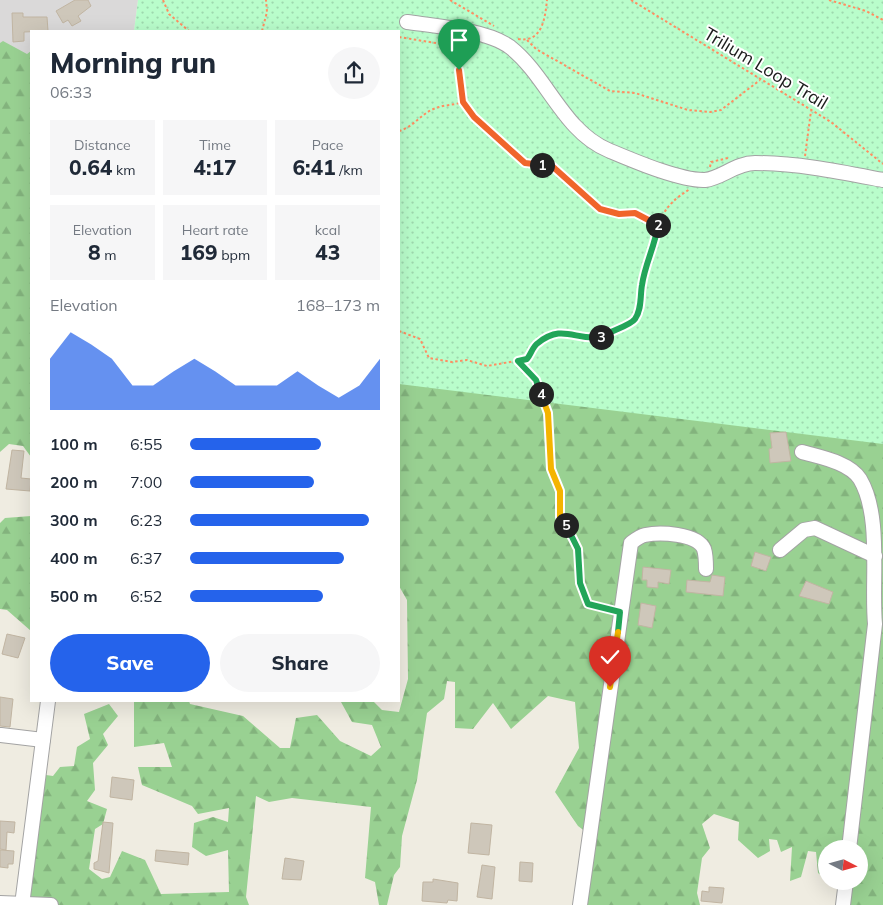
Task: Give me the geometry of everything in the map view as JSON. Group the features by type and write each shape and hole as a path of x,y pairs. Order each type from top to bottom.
{"street":[{"path":"407,22 464,30 508,46 538,76 579,130 593,143 606,150 662,171 706,180 748,164 804,166 883,180"},
{"path":"802,452 834,460 859,478 869,506 875,556 872,594 874,624 850,840"},
{"path":"780,550 804,530 815,528 875,556"},
{"path":"580,905 631,543 642,536 650,534 686,536 700,544 704,549 706,569"},
{"path":"22,905 48,702"},
{"path":"1,735 43,740"},
{"path":"843,905 845,890"},
{"path":"0,903 51,905"}],"path":[{"path":"163,0 169,14 188,30"},
{"path":"262,30 267,12 266,0"},
{"path":"450,0 496,27"},
{"path":"511,35 527,40 537,35 541,30 547,0"},
{"name":"Trilium Loop Trail","path":"631,0 831,122 883,164"},
{"path":"829,0 866,11 883,20"},
{"path":"400,331 420,339 429,358 452,362 467,360 488,366 527,359 536,344 565,331 583,337 601,337 618,327 629,325 635,319 639,309 642,285 652,252 658,223 635,213 619,214 600,209 552,166 525,163 474,117 463,102 459,70 460,47 467,36 464,30"},
{"path":"400,36 460,47"},
{"path":"527,40 536,49 610,91 635,93 688,110 710,112 721,110 760,80"},
{"path":"400,131 409,128 421,116 434,108 463,102"},
{"path":"804,166 811,111"},
{"path":"518,361 536,380 548,413 551,469 560,491 560,517 578,549 583,595 588,604 620,612"}],"shaded area":[{"path":"0,0 138,0 134,30 30,30 30,63 0,60"}],"green space":[{"path":"138,0 883,0 883,444 400,384 400,30 134,30"},
{"path":"883,0 883,905 843,905 845,890 868,890 868,840 818,840 818,873 816,852 808,851 801,877 790,881 792,847 781,852 777,840 769,839 770,851 758,858 738,840 739,822 714,814 702,824 710,848 702,858 697,893 700,905 580,905 590,835 578,826 555,792 579,748 575,702 548,696 511,729 493,703 473,729 455,728 455,682 447,681 444,699 427,713 417,780 402,836 400,867 394,875 387,905 379,905 375,882 365,878 371,807 292,798 269,802 256,796 246,897 249,905 22,905 39,774 53,776 60,767 74,766 77,747 90,739 84,714 109,704 118,716 103,734 108,745 93,763 95,790 87,801 107,809 103,824 95,829 89,869 102,879 110,877 122,851 145,860 161,894 229,892 228,850 206,856 192,847 194,823 213,817 228,822 229,808 198,814 192,806 142,785 138,767 172,767 164,743 134,747 134,702 189,702 190,704 243,716 280,748 290,748 296,718 317,715 340,741 371,756 381,747 372,725 352,722 341,702 374,702 382,710 399,712 408,679 407,600 400,588 400,179"},
{"path":"3,41 27,54 30,52 30,456 23,446 9,444 0,452 0,43"},
{"path":"30,516 30,630 7,610 0,609 0,523 5,518"}],"building":[{"path":"75,0 88,0 91,6 78,16 81,21 72,26 68,20 63,23 56,11"},
{"path":"12,13 23,13 23,17 47,17 48,30 24,32 24,41 13,42"},
{"path":"786,432 791,461 770,463 769,449 772,448 770,433"},
{"path":"12,450 24,451 21,478 30,479 30,491 6,489"},
{"path":"755,552 771,557 766,571 751,566"},
{"path":"643,567 671,570 669,584 658,582 658,588 647,587 647,580 642,580"},
{"path":"712,575 725,577 723,596 686,592 687,580 710,582"},
{"path":"806,581 833,592 829,604 799,596"},
{"path":"641,603 656,606 652,628 638,625"},
{"path":"7,634 25,638 18,658 2,654"},
{"path":"0,697 13,699 10,727 0,726"},
{"path":"112,777 134,780 132,800 110,797"},
{"path":"0,821 15,822 14,833 7,832 6,850 0,849"},
{"path":"103,822 113,823 109,873 94,869 94,863 98,861"},
{"path":"471,823 492,825 489,855 468,853"},
{"path":"0,850 14,851 13,864 8,864 8,868 0,867"},
{"path":"156,850 189,853 188,865 155,861"},
{"path":"285,858 304,861 301,880 282,879"},
{"path":"520,862 533,863 532,882 519,881"},
{"path":"482,865 495,867 492,899 477,897"},
{"path":"433,879 458,883 457,901 448,900 447,903 422,901 423,882 433,882"},
{"path":"709,887 724,888 722,903 701,901 702,891 709,892"}],"route":[{"path":"459,70 463,102 474,117 525,163 552,166 600,209 619,214 635,213 658,223 642,285 639,309 635,319 629,325 618,327 601,337 576,336 565,331 555,334 536,344 527,359 518,361 527,368 536,380 548,413 551,469 560,491 558,505 560,517 578,549 580,583 583,595 588,604 620,612 610,687"}]}
